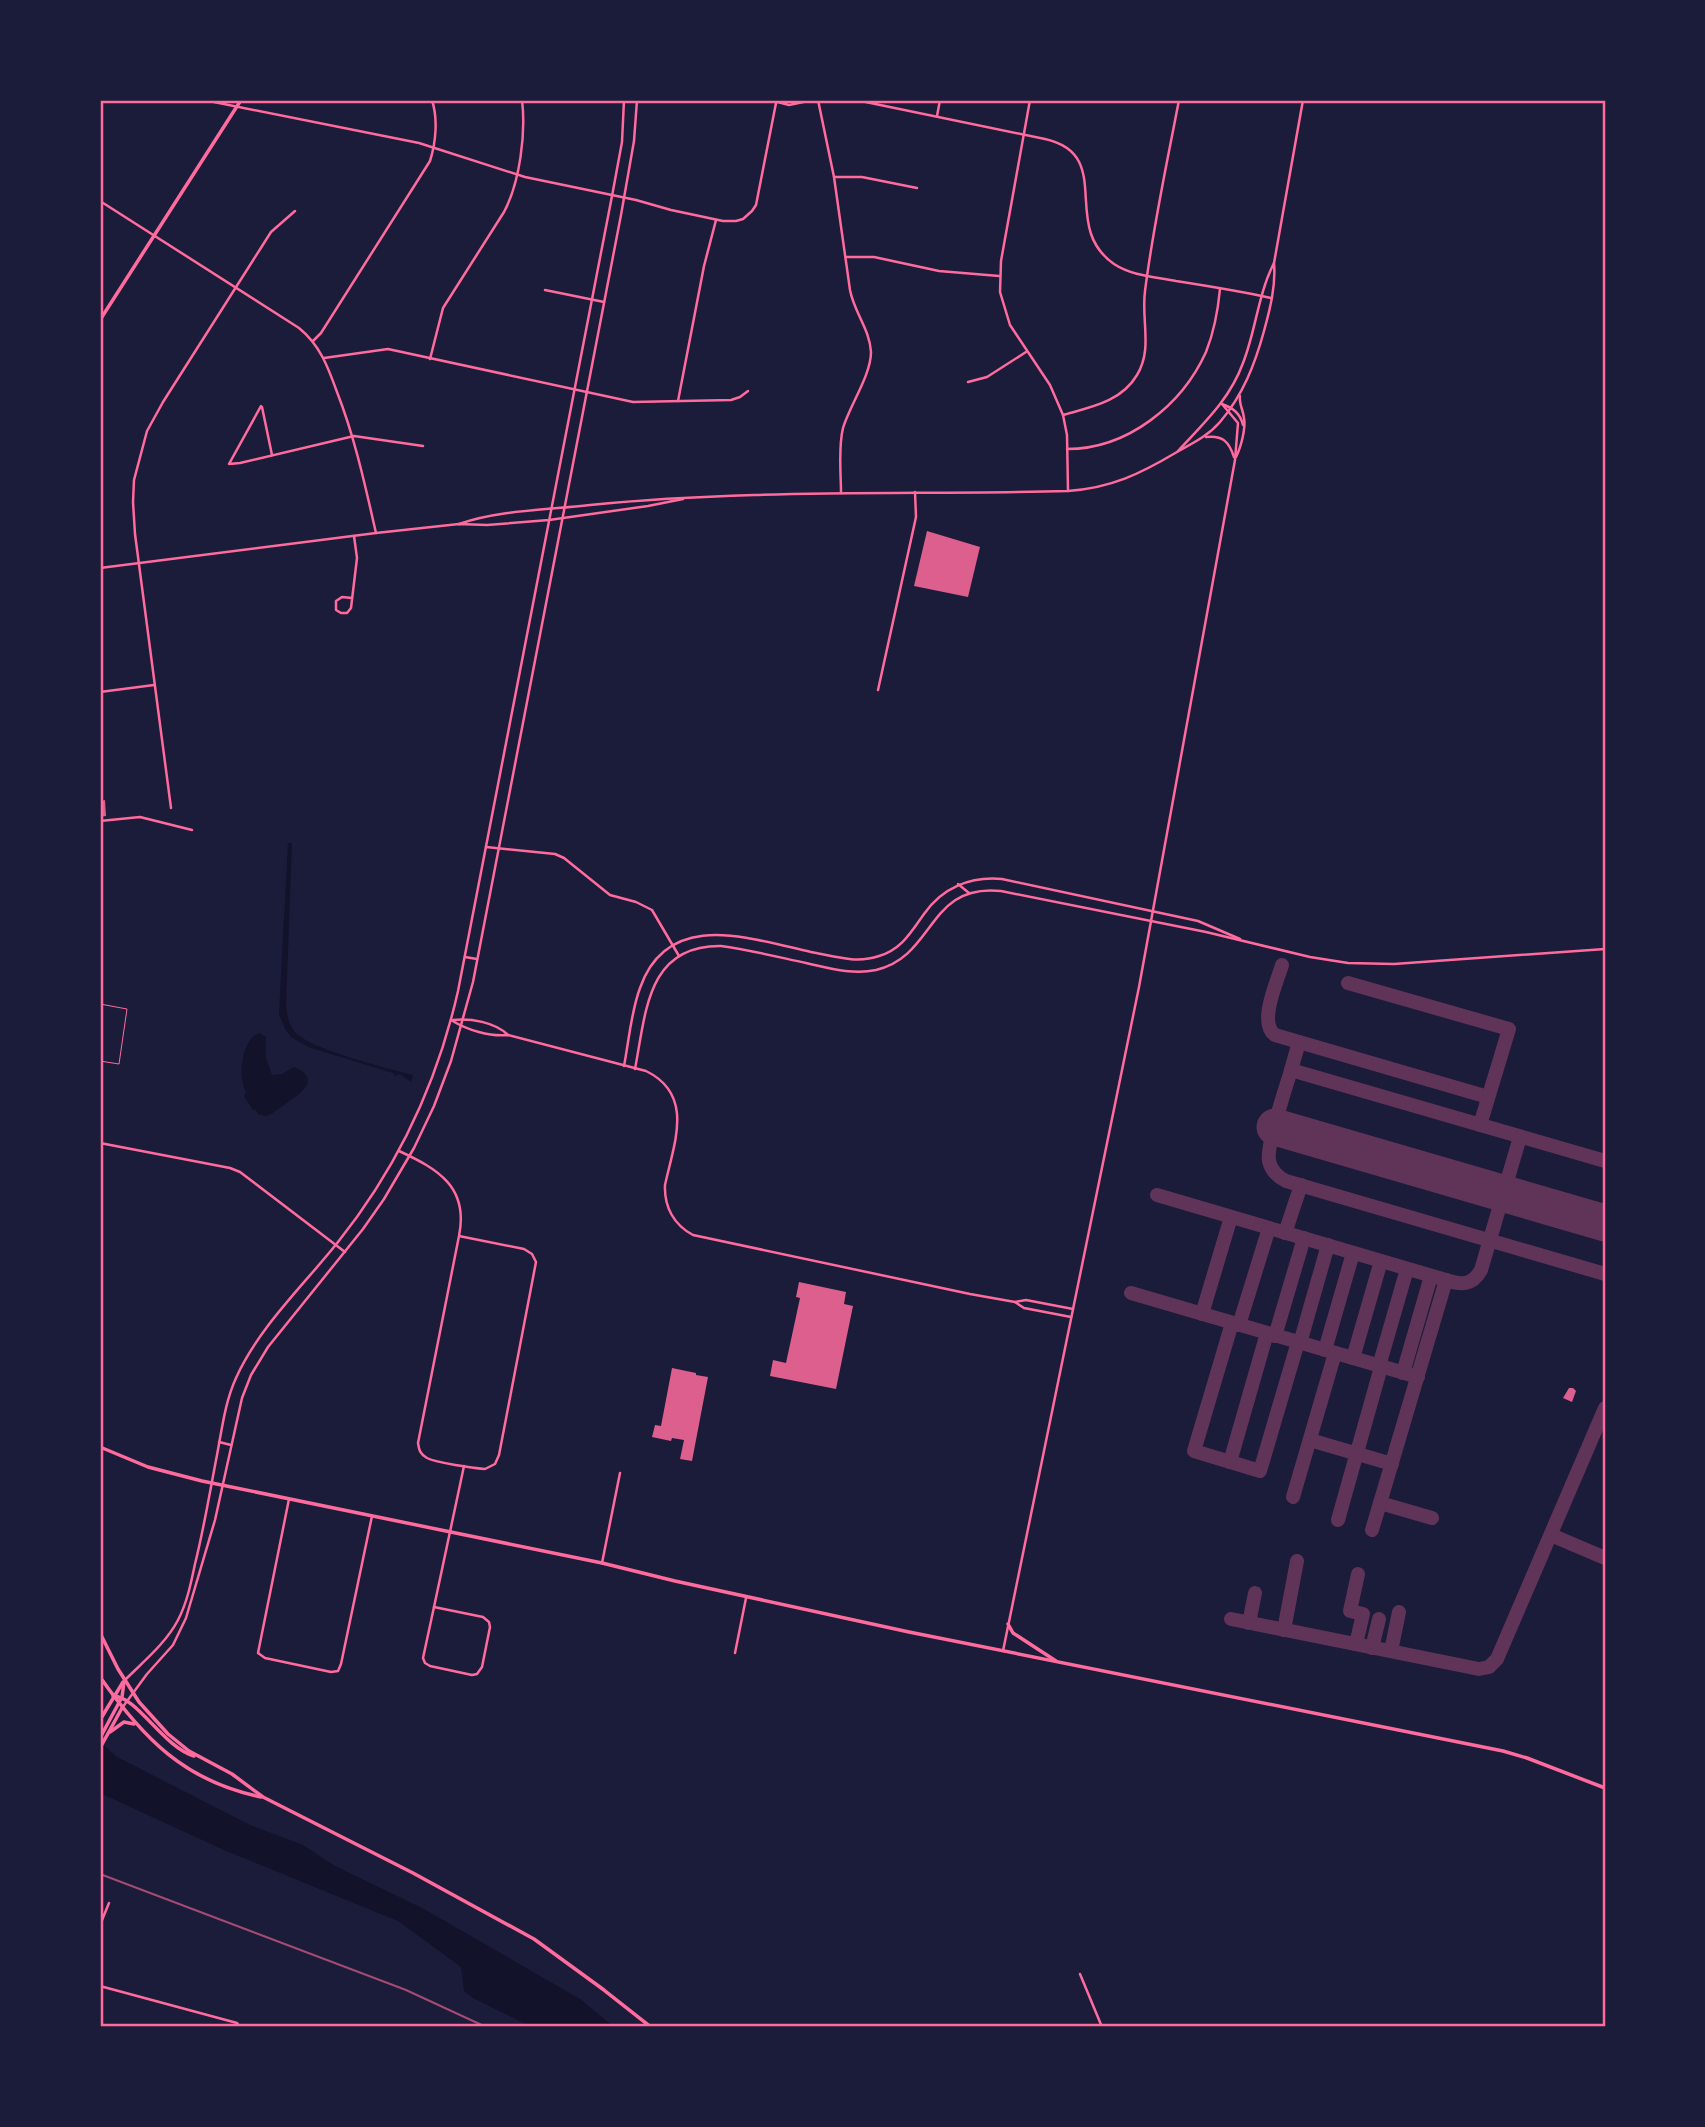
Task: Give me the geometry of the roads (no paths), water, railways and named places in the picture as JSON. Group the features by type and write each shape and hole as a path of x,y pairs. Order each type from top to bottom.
{"main road":[{"path":"100,320 241,100"},
{"path":"100,1447 161,1472 602,1563 1003,1651 1503,1751 1605,1788"},
{"path":"1008,1624 1013,1633 1057,1662"},
{"path":"100,1633 132,1692 148,1713 177,1742 232,1774 263,1797 499,1919 561,1957 651,2027"},
{"path":"100,1677 120,1706 162,1751 187,1769 225,1788 263,1797"},
{"path":"100,1720 124,1680"},
{"path":"100,1748 103,1736 120,1706 124,1680"},
{"path":"113,1696 128,1700 165,1739 185,1753 202,1758"},
{"path":"103,1736 124,1722 136,1725"}],"street":[{"path":"204,100 433,147 516,174 716,220 736,221 748,215 758,199 776,103"},
{"path":"313,341 321,333 431,157 435,117 432,100"},
{"path":"430,359 443,308 511,198 523,140 522,100"},
{"path":"124,1680 167,1637 182,1611 206,1520 231,1391 249,1353 336,1245 375,1191 399,1151 424,1099 452,1020 612,195 623,134 624,100"},
{"path":"120,1706 166,1654 190,1609 223,1485 242,1398 260,1359 384,1199 410,1156 434,1106 462,1027 624,198 634,141 637,100"},
{"path":"770,100 789,105 815,100 834,177 852,300 868,335 871,352 869,364 842,432 841,493"},
{"path":"856,100 1055,141 1067,147 1080,162 1085,176 1087,221 1095,243 1115,264 1130,272 1147,276 1271,298"},
{"path":"937,116 940,100"},
{"path":"1030,100 999,276 1000,292 1005,315 1050,385 1063,415 1068,449 1068,491"},
{"path":"1063,415 1114,398 1126,389 1136,378 1146,352 1144,300 1147,276 1178,100"},
{"path":"100,568 592,505 686,498 841,493 1068,491 1091,489 1147,471 1203,437 1216,426 1241,391 1256,355 1271,298 1275,278 1274,263 1303,100"},
{"path":"834,177 862,177 918,188"},
{"path":"100,201 299,328 313,341 324,358 354,436 376,533"},
{"path":"171,808 132,493 141,446 154,416 271,232 295,211"},
{"path":"678,401 704,266 716,220"},
{"path":"846,257 874,257 939,271 999,276"},
{"path":"1176,453 1222,404 1243,363 1267,277 1274,263"},
{"path":"1068,449 1094,446 1127,434 1159,414 1178,396 1196,371 1209,343 1220,289"},
{"path":"545,290 604,303"},
{"path":"324,358 384,348 633,402 731,400 748,391"},
{"path":"968,382 987,377 1026,351"},
{"path":"1235,460 1240,448 1244,419 1239,403 1241,391"},
{"path":"1222,404 1231,407 1239,415 1243,427"},
{"path":"1003,1651 1151,922 1235,460 1238,423 1222,404"},
{"path":"272,455 261,406 229,464 272,455 354,436 423,446"},
{"path":"1203,437 1216,436 1224,439 1230,445 1235,460"},
{"path":"878,690 916,517 915,492"},
{"path":"459,524 494,525 549,520 686,498"},
{"path":"647,500 648,506"},
{"path":"592,505 593,514"},
{"path":"520,513 521,522"},
{"path":"493,516 494,525"},
{"path":"352,598 342,597 336,601 336,610 347,613 351,608 352,598 356,558 354,536"},
{"path":"100,692 154,685"},
{"path":"100,821 140,817 192,830"},
{"path":"486,847 555,854 564,858 610,895 652,910 679,956"},
{"path":"624,1066 640,986 657,959 674,945 692,937 722,934 860,960 883,955 899,946 909,937 933,901 958,884 978,879 998,879 1205,923 1246,943"},
{"path":"958,884 968,893"},
{"path":"635,1069 652,987 662,972 679,956 701,947 721,946 845,971 877,970 895,963 917,945 945,907 968,893 998,891 1206,932 1329,961 1380,964 1605,949"},
{"path":"1089,909 1092,898"},
{"path":"909,937 917,945"},
{"path":"465,957 477,959"},
{"path":"452,1020 464,1018 500,1028 508,1035"},
{"path":"452,1020 462,1027 498,1036 508,1035 624,1066 646,1072 660,1080 676,1103 677,1122 665,1195 673,1218 687,1232 701,1238 1014,1302 1024,1308 1071,1317"},
{"path":"438,1063 449,1067"},
{"path":"100,1143 240,1172 345,1252"},
{"path":"399,1151 437,1171 453,1188 461,1213 459,1236 418,1443 419,1451 427,1458 485,1469 497,1460 536,1262 533,1254 524,1249 459,1236"},
{"path":"1014,1302 1027,1300 1073,1309"},
{"path":"219,1442 231,1445"},
{"path":"434,1607 483,1618 489,1622 482,1667 477,1674 430,1666 423,1658 464,1466"},
{"path":"602,1563 620,1473"},
{"path":"289,1499 259,1654 265,1658 331,1672 338,1671 341,1664 372,1516"},
{"path":"735,1653 747,1596"},
{"path":"100,1925 109,1903"},
{"path":"1080,1974 1104,2027"},
{"path":"100,1986 239,2026"}],"lane":[{"path":"100,1004 127,1009 119,1064 100,1061"}],"railway":[{"path":"100,1874 406,1990 486,2027"}]}
